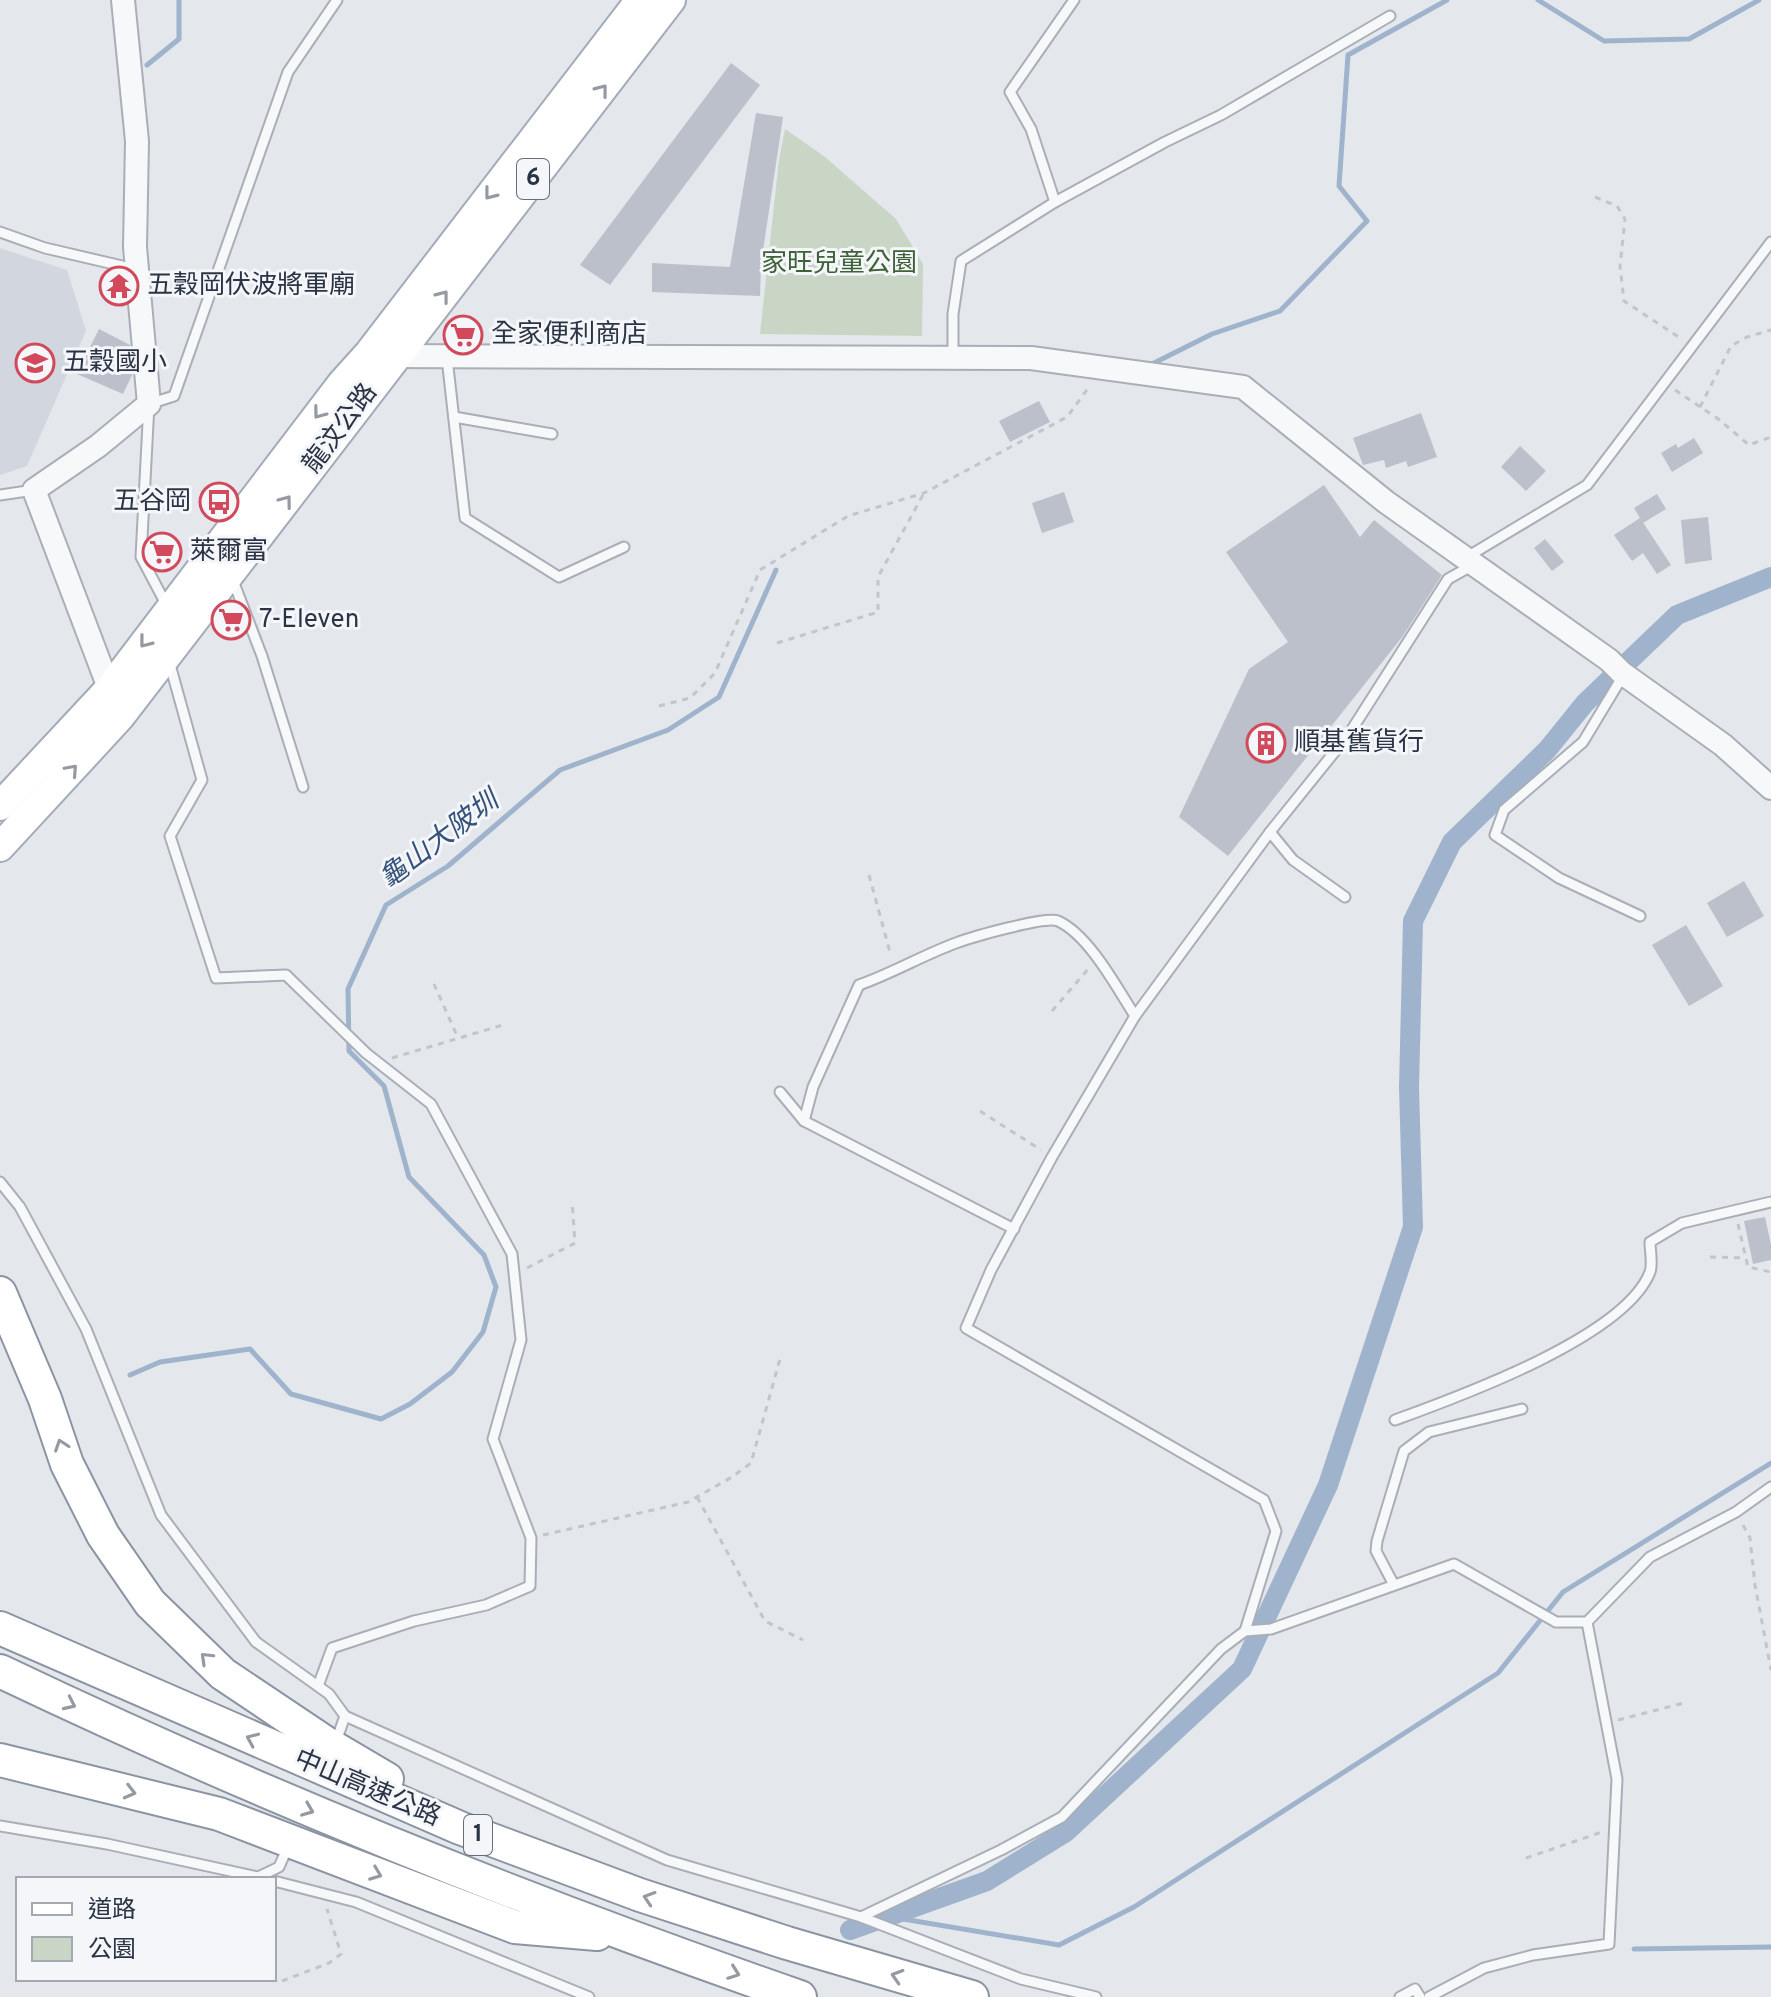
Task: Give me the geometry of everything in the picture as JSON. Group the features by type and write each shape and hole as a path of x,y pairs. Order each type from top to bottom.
{"highway":[{"path":"0,1293 45,1399 67,1464 103,1535 150,1603 223,1674 326,1743 482,1836"},
{"name":"中山高速公路","path":"0,1628 311,1765 482,1836 640,1895 815,1952 972,1997"},
{"name":"中山高速公路","path":"0,1671 297,1806 637,1938 800,1997"},
{"path":"0,1760 219,1814 515,1927 637,1938"}],"main road":[{"name":"龍汶公路","path":"382,355 640,0"},
{"name":"龍汶公路","path":"9,796 178,620 220,566 342,383 382,355 671,0"},
{"name":"龍汶公路","path":"3,848 120,717 167,655 178,620"},
{"path":"9,796 38,807"}],"street":[{"path":"120,717 34,490 98,446 149,404 137,270 137,141 123,0"},
{"path":"382,355 447,358 1031,358 1243,387 1386,502 1723,745 1771,788"}],"lane":[{"path":"178,620 141,557 149,404 174,396 288,72 337,0"},
{"path":"1055,202 1031,129 1010,92 1074,0"},
{"path":"953,358 953,314 961,261 1055,202 1221,115 1390,16"},
{"path":"0,232 45,248 137,270"},
{"path":"1245,1631 1276,1531 1264,1500 966,1328 991,1270 1052,1157 1135,1016 1270,832 1349,734 1448,579 1587,485 1771,242"},
{"path":"447,358 465,518 559,577 624,547"},
{"path":"454,417 552,434"},
{"path":"0,495 34,490"},
{"path":"220,566 262,656 303,787"},
{"path":"167,655 202,780 170,836 216,978 286,975 356,1043 431,1104 512,1254 521,1340 493,1439 531,1538 530,1586 486,1605 414,1621 332,1648 318,1686"},
{"path":"1618,669 1583,742 1504,810 1495,835 1559,878 1640,916"},
{"path":"1270,832 1293,860 1345,897"},
{"path":"804,1121 813,1087 859,985 896,972 955,943 1040,920 1057,920 1092,949 1135,1016"},
{"path":"780,1092 804,1121 1014,1229"},
{"path":"0,1182 20,1207 86,1329 161,1515 256,1642 329,1694 345,1716 667,1860 862,1917 1021,1979 1096,1997"},
{"path":"1395,1420 1566,1348 1631,1301 1651,1271 1650,1242 1682,1223 1771,1202"},
{"path":"1394,1585 1376,1551 1404,1451 1429,1432 1522,1409"},
{"path":"862,1917 1062,1817 1221,1649 1245,1631 1271,1629 1454,1564 1556,1622 1587,1622 1650,1557 1736,1512 1771,1487"},
{"path":"1429,1997 1484,1968 1533,1955 1609,1944 1617,1779 1587,1622"},
{"path":"339,1733 345,1716"},
{"path":"0,1826 107,1844 257,1877"},
{"path":"264,1877 279,1867 286,1851"},
{"path":"276,1882 356,1902 587,1997"},
{"path":"1400,1997 1415,1989 1420,1997"}],"path":[{"path":"1595,197 1617,206 1625,219 1620,266 1624,301 1693,347"},
{"path":"1700,407 1731,346 1747,337 1771,330"},
{"path":"659,706 690,698 715,673 760,570 848,516 924,493 1067,417 1103,368"},
{"path":"1665,383 1749,445 1771,437"},
{"path":"777,643 878,612 878,577 924,493"},
{"path":"869,875 896,972"},
{"path":"1052,1011 1098,958"},
{"path":"434,984 458,1038"},
{"path":"378,1062 503,1025"},
{"path":"980,1111 1052,1157"},
{"path":"514,1274 575,1243 572,1201"},
{"path":"1736,1212 1748,1267 1771,1272"},
{"path":"1710,1257 1745,1258"},
{"path":"531,1538 688,1502 732,1477 751,1463 780,1359"},
{"path":"697,1497 765,1621 803,1640"},
{"path":"1736,1512 1750,1538 1755,1585 1771,1670"},
{"path":"1607,1723 1684,1703"},
{"path":"1526,1858 1615,1828"},
{"path":"282,1981 329,1963 341,1954 322,1893"}],"shaded area":[{"name":"五穀國小","path":"0,248 67,270 86,331 27,466 0,475"}],"green space":[{"name":"家旺兒童公園","path":"785,129 825,157 896,219 923,264 922,336 760,334"}],"building":[{"path":"731,63 760,85 610,285 580,265"},
{"path":"756,113 783,117 761,264 760,296 652,292 652,263 730,267"},
{"path":"99,329 130,345 132,375 123,394 77,374"},
{"path":"1039,401 1050,422 1010,442 999,421"},
{"path":"1421,413 1437,457 1408,467 1406,461 1386,468 1384,460 1363,465 1353,438"},
{"path":"1694,438 1703,453 1672,472 1661,453 1676,444 1678,448"},
{"path":"1520,446 1546,471 1526,491 1501,467"},
{"name":"順基舊貨行","path":"1324,485 1360,537 1374,520 1442,575 1403,636 1228,856 1179,817 1249,669 1288,642 1226,552"},
{"path":"1064,492 1074,522 1042,533 1032,503"},
{"path":"1657,494 1666,509 1643,523 1634,508"},
{"path":"1708,517 1712,560 1685,564 1681,520"},
{"path":"1640,518 1671,565 1657,574 1643,553 1632,561 1614,535"},
{"path":"1545,539 1564,562 1552,571 1534,548"},
{"path":"1744,881 1764,916 1727,937 1707,903"},
{"path":"1686,925 1723,986 1689,1006 1652,945"},
{"path":"1765,1217 1771,1260 1753,1264 1744,1221"}],"waterway":[{"path":"147,65 179,39 179,0"},
{"name":"龜山大陂圳","path":"1150,365 1212,334 1280,311 1367,221 1339,186 1348,55 1447,0"},
{"name":"龜山大陂圳","path":"1538,0 1604,41 1689,39 1759,0"},
{"name":"龜山大陂圳","path":"130,1375 160,1362 250,1349 291,1394 381,1419 410,1404 452,1372 483,1332 496,1287 484,1255 409,1177 384,1086 349,1051 348,989 386,905 448,866 560,770 668,730 719,697 776,570"},
{"path":"850,1930 987,1881 1066,1832 1242,1669 1328,1485 1413,1227 1409,1087 1413,921 1452,842 1547,750 1585,703 1677,615 1771,577"},
{"path":"885,1916 1059,1945 1134,1907 1498,1673 1563,1592 1771,1463"},
{"path":"1634,1949 1771,1947"}],"place":[{"name":"五穀岡伏波將軍廟","path":"119,286"},
{"name":"全家便利商店","path":"463,335"},
{"name":"五穀國小","path":"35,363"},
{"name":"五谷岡","path":"219,502"},
{"name":"萊爾富","path":"162,552"},
{"name":"7-Eleven","path":"231,620"},
{"name":"順基舊貨行","path":"1266,743"}]}
